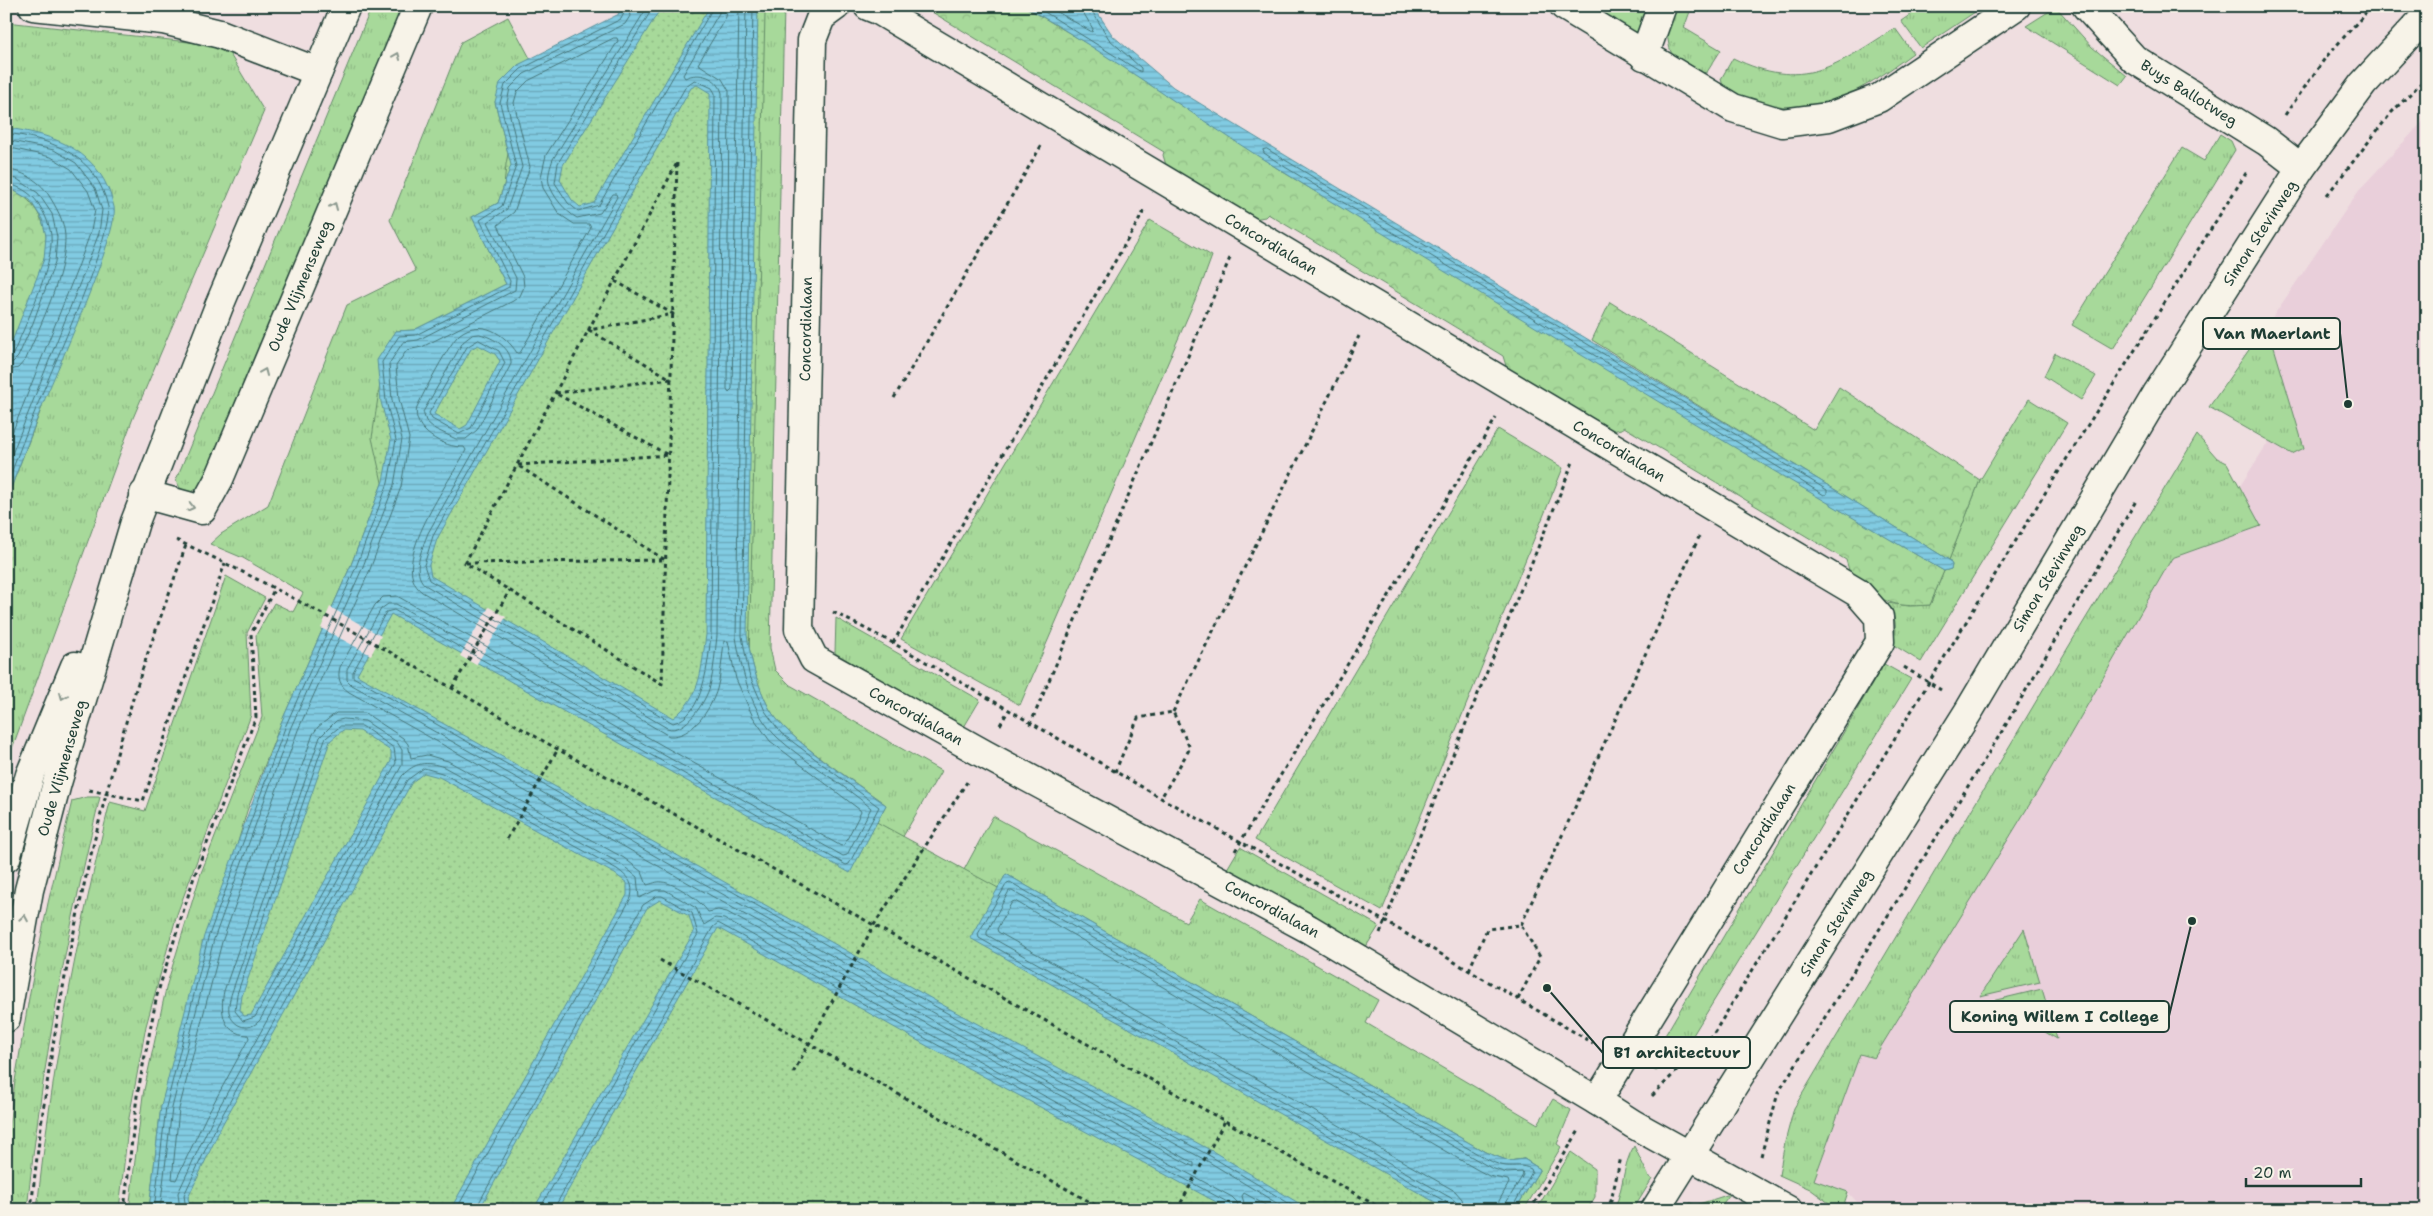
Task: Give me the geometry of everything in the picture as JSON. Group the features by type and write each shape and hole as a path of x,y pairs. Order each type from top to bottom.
{"street":[{"path":"33,6 163,20 220,34 318,72"},
{"name":"Oude Vlijmenseweg","path":"6,1018 29,890 56,783 144,494 219,306 346,6"},
{"name":"Oude Vlijmenseweg","path":"202,510 219,479 418,6"},
{"name":"Concordialaan","path":"836,6 820,17 812,40 799,629 814,659 984,754 1310,929 1633,1124 1691,1156"},
{"name":"Concordialaan","path":"868,6 878,10 1858,593 1879,617 1880,642 1597,1101"},
{"path":"1564,6 1733,108 1782,122 1829,117 1879,98 2016,6"},
{"path":"1644,56 1662,6"},
{"name":"Buys Ballotweg","path":"2086,6 2134,59 2266,141 2301,168"},
{"name":"Simon Stevinweg","path":"1655,1210 1691,1156 1970,709 2158,392 2301,168 2363,84 2427,15"},
{"path":"144,494 202,510"},
{"name":"Oude Vlijmenseweg","path":"6,858 30,776 135,522"},
{"path":"1691,1156 1788,1210"},
{"name":"Simon Stevinweg","path":"1666,1210 1691,1156"}],"path":[{"path":"1606,1210 1611,1201 1620,1158 1633,1124 1654,1092 1714,1033 2042,498 2266,141 2326,57 2372,6"},
{"path":"2324,199 2391,113 2427,76"},
{"path":"894,398 1058,117"},
{"path":"677,163 662,684 465,564 588,330 677,163"},
{"path":"892,643 1162,180"},
{"path":"1030,725 1243,228"},
{"path":"615,281 672,314"},
{"path":"1172,712 1374,306"},
{"path":"588,330 672,314"},
{"path":"588,330 671,379"},
{"path":"555,393 671,379"},
{"path":"1218,880 1514,389"},
{"path":"555,393 668,455"},
{"path":"1364,961 1386,922 1585,432"},
{"path":"517,465 668,455"},
{"path":"517,465 665,560"},
{"path":"1751,1188 1778,1093 2004,728 2138,498"},
{"path":"1521,925 1713,507"},
{"path":"31,1210 42,1108 68,962 106,793 132,701 186,545 202,510"},
{"path":"186,545 299,601 558,749 1384,1210"},
{"path":"465,564 665,560"},
{"path":"56,783 143,801 225,563"},
{"path":"124,1210 137,1096 157,995 194,877 256,717 251,634 275,588"},
{"path":"452,688 510,590"},
{"path":"800,594 892,643 1030,725 1240,843 1386,922 1622,1059"},
{"path":"1114,772 1138,718 1172,712"},
{"path":"1161,798 1190,748 1172,712"},
{"path":"507,839 558,749"},
{"path":"793,1073 874,924 984,754"},
{"path":"1469,970 1487,929 1521,925"},
{"path":"1518,999 1540,957 1521,925"},
{"path":"660,960 1104,1210"},
{"path":"1530,1210 1597,1101"},
{"path":"1176,1210 1226,1121"}],"shaded area":[{"path":"2427,117 2427,1210 1864,1210 1848,1192 1814,1180 1860,1054 1874,1058 2039,789 2172,558 2261,526 2240,486 2269,441 2291,453 2248,353 2360,189"}],"green space":[{"path":"372,6 405,6 202,486 189,493 180,488 176,480"},
{"path":"633,6 768,6 765,14 748,699 788,774 1496,1158 1509,1161 1524,1159 1540,1169 1515,1210 164,1210 384,491 372,438 380,384 531,313 501,222 506,164 517,108"},
{"path":"758,6 784,6 770,648 775,670 790,685 941,771 876,883 850,873 886,805 823,760 790,733 778,720 769,708 758,682 747,635"},
{"path":"922,6 1024,6 1101,52 1283,172 1944,571 1930,605 1896,604 1880,598 1852,580 1846,560 1624,427 1604,433 1509,376 1503,356 1268,214 1265,217 1248,220 1168,172 1163,155 1164,152"},
{"path":"1588,6 1649,6 1638,38"},
{"path":"1670,6 1692,6 1684,28 1721,50 1707,72 1697,74 1678,63 1673,56 1667,34 1667,19"},
{"path":"1923,6 1984,6 1921,48 1901,21"},
{"path":"2056,7 2092,47 2127,76 2120,85 2026,26"},
{"path":"508,17 531,60 518,65 495,102 511,165 498,203 472,217 506,284 414,330 396,331 381,402 383,481 351,565 281,723 247,811 161,1106 149,1210 129,1210 143,1095 167,984 201,873 262,717 256,635 274,603 293,612 303,593 243,558 210,544 221,534 268,505 347,305 416,271 390,220 461,42"},
{"path":"6,22 225,46 264,111 133,418 6,765 6,501 42,407 17,130 6,128"},
{"path":"1895,28 1913,53 1882,75 1849,94 1815,105 1796,107 1756,102 1724,90 1721,79 1733,58 1758,68 1780,73 1818,70 1855,54"},
{"path":"2220,134 2231,141 2235,150 2113,349 2072,325 2182,148 2204,161"},
{"path":"6,188 22,195 32,204 45,228 46,249 38,280 6,357"},
{"path":"1150,220 1212,256 1201,286 1020,705 901,639"},
{"path":"1610,302 1814,430 1839,387 1980,480 1949,560 1592,340"},
{"path":"2267,324 2304,448 2292,454 2209,407"},
{"path":"2055,353 2096,376 2081,400 2044,376"},
{"path":"2029,399 2067,423 1921,662 1892,644 1895,623 1887,603 1909,606 1930,605 1944,571 1951,569 1952,565 1949,560 1980,480"},
{"path":"1498,429 1563,468 1382,911 1255,840"},
{"path":"2197,435 2217,458 2227,463 2261,526 2172,558 2039,789 1874,1058 1860,1054 1814,1180 1848,1192 1842,1210 1836,1210 1810,1189 1779,1175 1794,1108"},
{"path":"226,576 265,598 247,633 251,715 177,914 146,1026 129,1118 119,1210 37,1210 66,1004 110,802 145,811"},
{"path":"836,618 980,700 964,727 835,653"},
{"path":"1884,664 1911,679 1682,1053 1675,1060 1656,1071 1647,1066"},
{"path":"87,797 100,797 56,1002 27,1210 6,1210 6,1147 30,992 48,903 72,801"},
{"path":"993,816 1186,922 1200,899 1378,1000 1366,1023 1538,1124 1553,1099 1571,1110 1557,1144 1561,1147 1524,1210 1515,1210 1539,1169 1524,1159 1509,1161 1485,1152 1006,874 970,938 937,920"},
{"path":"1240,847 1379,926 1362,953 1224,874"},
{"path":"2024,929 2040,982 1980,996"},
{"path":"2042,989 2057,1039 1992,1001"},
{"path":"1634,1146 1649,1177 1652,1179 1633,1210 1614,1210 1620,1194 1627,1161"},
{"path":"1571,1152 1595,1169 1595,1197 1587,1210 1536,1210"},
{"path":"1730,1194 1718,1210 1686,1210 1690,1203 1696,1205"}],"water":[{"path":"615,6 659,6 659,11 563,165 560,180 572,200 580,207 594,203 710,6 758,6 747,635 758,682 769,708 778,720 806,747 886,805 850,873 391,614 357,675 950,1009 1214,1152 1310,1210 1231,1210 929,1047 718,928 557,1210 533,1210 694,932 689,916 660,900 647,908 479,1210 450,1210 627,895 627,883 615,874 439,777 424,773 412,782 222,1125 188,1198 191,1210 149,1210 161,1106 204,936 281,723 351,565 383,481 391,440 381,402 377,360 396,331 414,330 506,284 472,217 498,203 511,165 495,102 500,83 518,65 619,14","holes":["697,85 710,93 706,635 701,670 695,691 683,709 673,718 431,576 429,565 437,539 691,88","478,345 495,354 500,361 467,425 460,429 434,414 471,349","343,730 360,731 391,751 391,761 251,1015 244,1016 240,1010 242,996 330,741"]},
{"path":"1024,6 1093,6 1113,36 1173,87 1949,560 1952,565 1951,569 1944,571 1613,374 1285,173 1123,67"},
{"path":"6,128 42,135 59,141 88,159 99,172 108,188 114,207 113,222 97,273 42,406 6,501 6,357 44,259 46,236 42,219 30,200 6,188"},
{"path":"1006,874 1485,1152 1509,1161 1524,1159 1540,1169 1515,1210 1449,1210 970,938"}],"pier":[{"path":"330,607 381,636 371,655 321,628"},
{"path":"489,607 506,617 476,665 460,656"}],"place":[{"name":"Van Maerlant","path":"2348,404"},
{"name":"Koning Willem I College","path":"2192,921"},
{"name":"B1 architectuur","path":"1547,988"}]}
